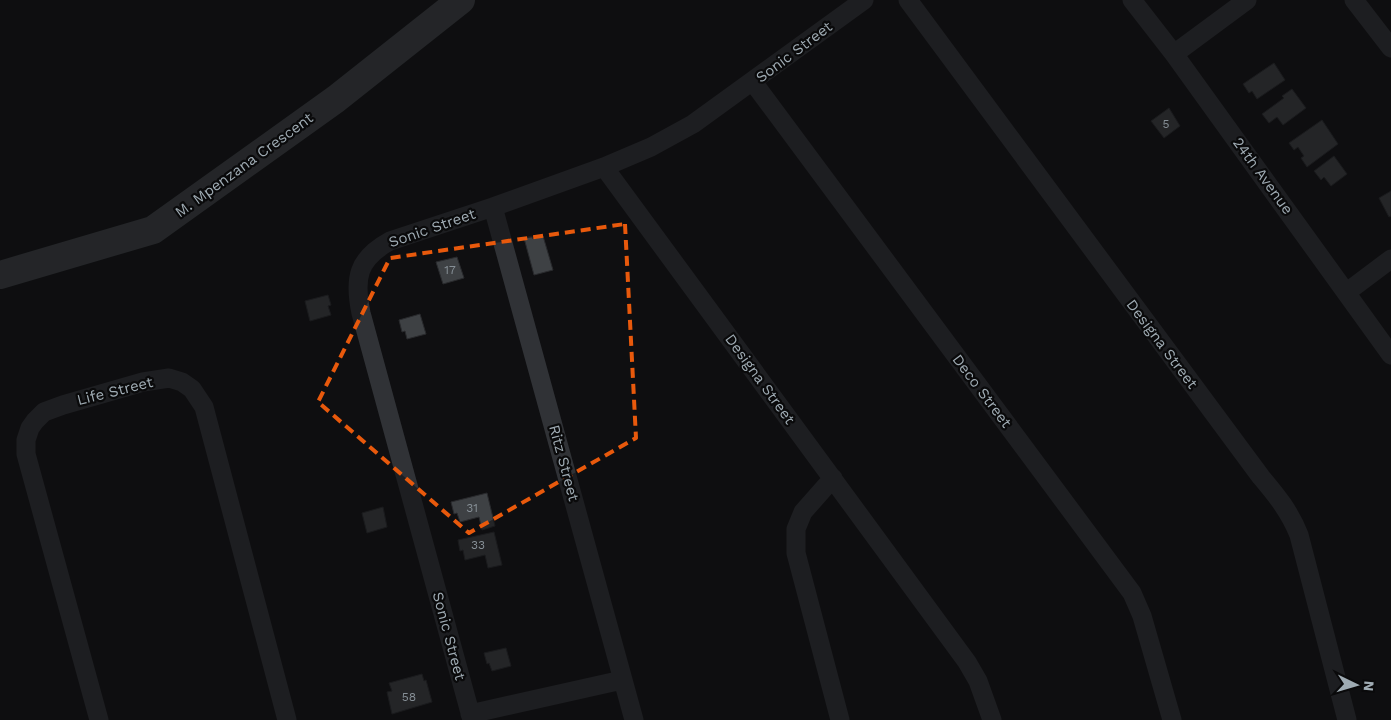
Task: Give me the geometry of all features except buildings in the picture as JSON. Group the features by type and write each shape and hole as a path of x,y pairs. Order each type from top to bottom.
{"main road":[{"name":"M. Mpenzana Crescent","path":"0,275 153,230 336,99 461,0"}],"street":[{"name":"Sonic Street","path":"471,717 361,314 357,294 358,276 362,265 377,248 390,241 493,207 604,167 651,147 694,124 864,0"},
{"name":"Designa Street","path":"908,0 1249,461 1285,506 1299,535 1347,720"},
{"name":"24th Avenue","path":"1132,0 1174,54 1391,355"},
{"path":"1174,54 1247,0"},
{"path":"1354,0 1391,48"},
{"name":"Deco Street","path":"753,82 1132,593 1142,616 1172,720"},
{"name":"Designa Street","path":"604,167 967,662 978,681 992,720"},
{"name":"Ritz Street","path":"493,207 634,720"},
{"path":"1347,292 1391,259"},
{"name":"Life Street","path":"99,720 26,454 26,440 35,420 44,412 144,382 169,378 182,382 192,389 204,407 287,720"},
{"path":"833,478 803,512 796,529 796,554 840,720"},
{"path":"471,717 622,680"}],"highlighted area":[{"path":"625,224 636,438 469,533 318,402 390,258"}]}
